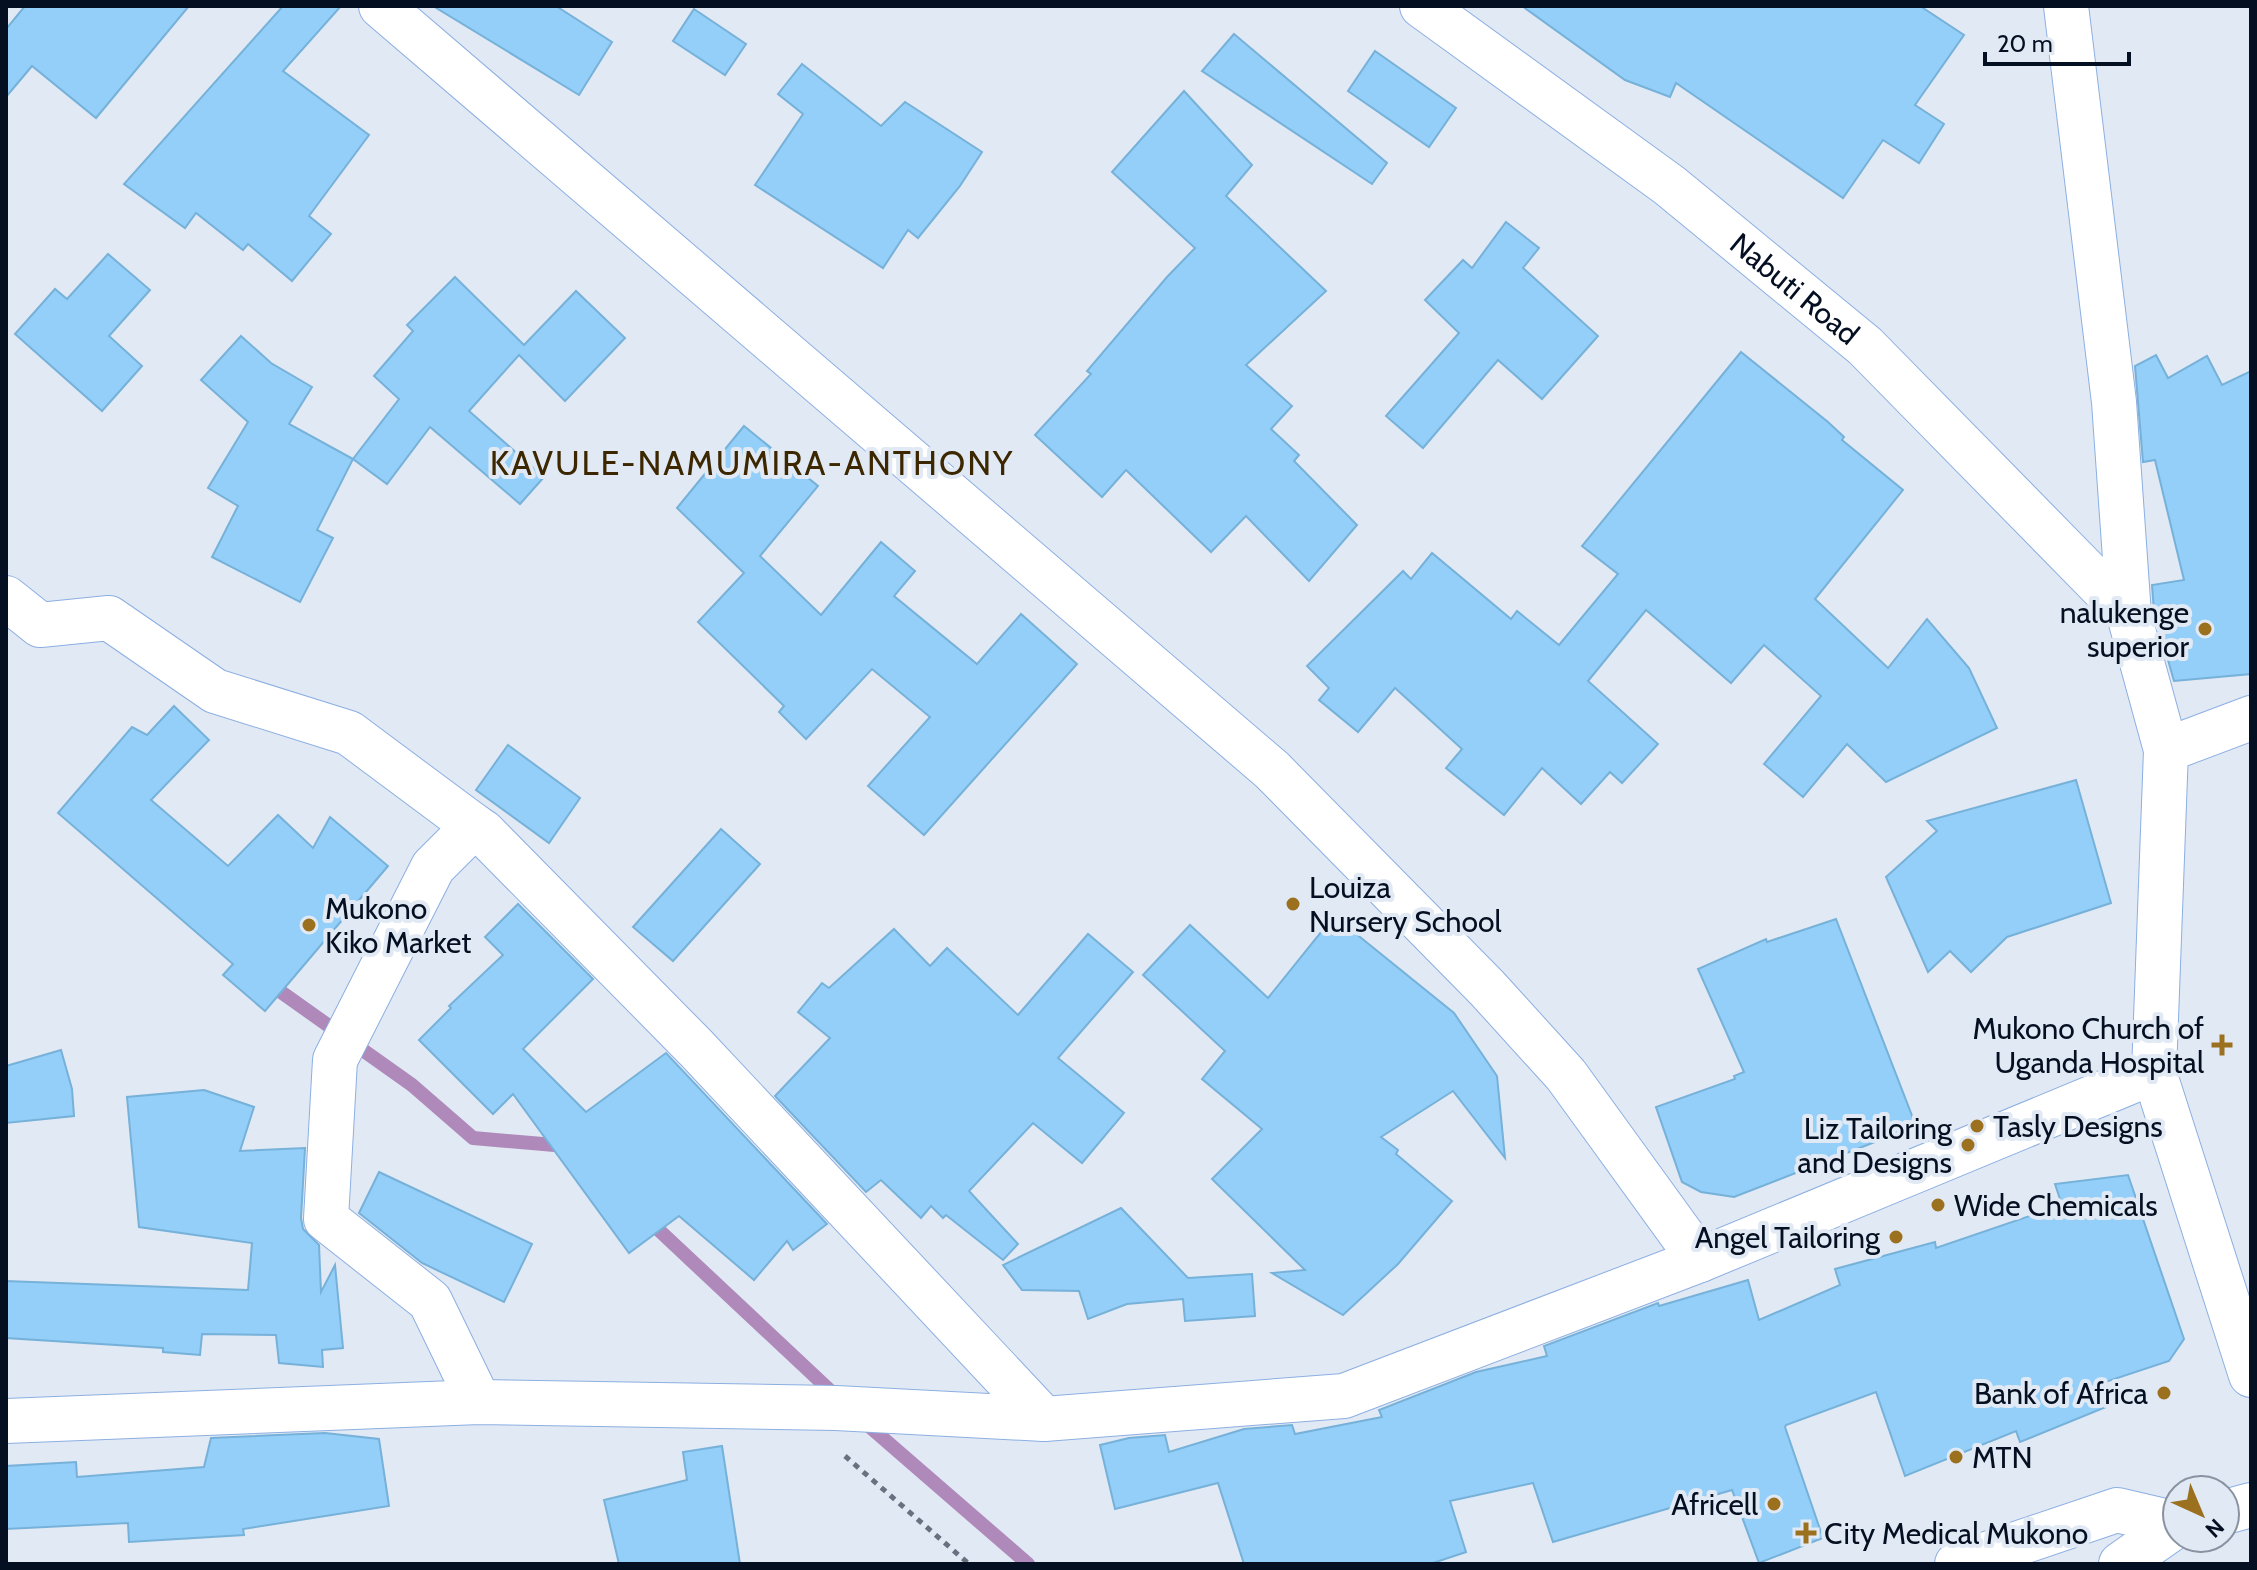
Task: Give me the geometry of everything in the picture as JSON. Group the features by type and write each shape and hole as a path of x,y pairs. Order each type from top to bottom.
{"main road":[{"path":"381,6 1272,770 1487,988 1566,1075 1700,1260"},
{"name":"Nabuti Road","path":"1422,6 1669,185 1865,346 2129,615"},
{"path":"2066,6 2114,402 2129,615 2166,750 2154,1072 2251,1375"},
{"path":"6,598 40,625 109,618 215,691 349,733 483,832 696,1048 1044,1419"},
{"path":"2166,750 2251,718"},
{"path":"474,826 433,867 335,1060 326,1219 430,1301 479,1402"},
{"path":"6,1421 479,1402 836,1408 1044,1419 1344,1396 1700,1260 2154,1072"},
{"path":"1957,1564 2117,1510 2161,1520"},
{"path":"2121,1564 2161,1535"}],"path":[{"path":"836,1408 828,1441 969,1564"}],"building":[{"path":"25,6 189,6 96,118 32,66 6,97 6,29"},
{"path":"283,6 341,6 283,71 369,135 309,216 331,234 292,281 248,244 243,250 196,213 185,228 124,184"},
{"path":"433,6 556,6 612,42 579,95"},
{"path":"1522,6 1920,6 1964,35 1915,105 1944,124 1919,163 1883,140 1843,198 1676,83 1670,97 1625,80"},
{"path":"694,9 746,44 725,75 673,41"},
{"path":"1234,34 1387,163 1372,184 1202,71"},
{"path":"1375,51 1456,108 1429,147 1348,91"},
{"path":"802,64 881,126 905,102 982,152 960,186 918,238 908,230 883,268 755,185 803,114 778,94"},
{"path":"1184,91 1252,165 1226,196 1326,291 1246,365 1292,406 1271,429 1299,455 1294,461 1357,525 1309,581 1246,516 1211,552 1126,470 1102,497 1035,435 1091,374 1087,371 1195,248 1112,172"},
{"path":"1506,222 1539,248 1523,268 1598,336 1542,399 1498,360 1423,448 1386,416 1459,333 1425,300 1463,260 1472,268"},
{"path":"108,254 150,290 109,336 142,366 102,411 15,334 55,289 67,299"},
{"path":"455,277 524,345 576,291 625,338 565,401 519,355 469,411 544,477 520,504 430,427 387,484 353,459 399,399 374,376 413,331 407,325"},
{"path":"241,336 271,363 312,387 289,424 353,459 317,530 333,538 300,602 212,557 238,506 208,488 248,422 201,380"},
{"path":"1741,352 1828,422 1844,437 1842,440 1903,490 1815,599 1888,668 1927,619 1969,668 1997,728 1886,782 1847,744 1803,797 1764,764 1821,696 1764,645 1731,683 1646,610 1588,681 1658,744 1622,783 1610,772 1581,804 1542,768 1504,815 1446,768 1462,749 1395,688 1358,732 1319,700 1329,688 1307,666 1403,571 1411,579 1432,553 1511,619 1517,611 1559,645 1618,574 1582,546"},
{"path":"2156,355 2168,378 2207,356 2222,385 2251,371 2251,674 2174,681 2154,611 2152,585 2184,580 2155,460 2143,462 2135,366"},
{"path":"744,426 818,486 760,556 821,615 881,542 915,571 894,596 977,664 1021,614 1077,664 924,835 868,786 930,717 872,669 806,739 779,712 784,706 698,622 744,573 677,508"},
{"path":"174,706 209,740 151,800 228,866 278,815 313,848 330,817 388,866 265,1011 223,975 233,964 58,813 132,727 147,735"},
{"path":"508,745 580,798 549,843 476,790"},
{"path":"2076,780 2111,903 2007,937 1971,972 1950,951 1928,972 1886,877 1937,831 1927,821"},
{"path":"721,829 760,864 673,961 633,927"},
{"path":"518,904 593,979 523,1049 586,1112 666,1053 827,1224 793,1250 787,1241 754,1280 679,1216 629,1253 513,1094 493,1114 419,1040 451,1008 449,1006 503,955 485,937"},
{"path":"1334,916 1454,1013 1497,1076 1505,1158 1453,1091 1381,1137 1398,1150 1396,1154 1452,1201 1398,1264 1343,1315 1272,1273 1305,1270 1212,1179 1262,1129 1202,1079 1225,1051 1143,975 1190,925 1268,998"},
{"path":"1836,919 1916,1126 1734,1197 1701,1192 1682,1182 1656,1107 1735,1079 1734,1076 1744,1072 1698,969 1766,939 1767,942"},
{"path":"894,929 930,966 947,948 1018,1015 1088,934 1133,972 1058,1058 1124,1113 1082,1163 1033,1123 969,1191 1018,1244 1003,1260 946,1215 943,1218 931,1206 921,1218 881,1180 866,1192 775,1096 830,1038 798,1012 822,983 829,988"},
{"path":"61,1050 72,1089 74,1116 6,1123 6,1066"},
{"path":"204,1090 254,1107 240,1151 305,1148 303,1229 319,1245 321,1292 335,1265 343,1348 322,1350 323,1367 279,1363 276,1335 202,1334 200,1355 163,1352 163,1348 6,1338 6,1281 248,1290 252,1243 139,1227 127,1097"},
{"path":"379,1172 532,1244 504,1302 422,1263 359,1213"},
{"path":"2128,1175 2184,1339 2169,1361 2102,1383 2111,1405 2020,1442 2016,1431 1905,1476 1876,1392 1786,1425 1823,1538 1759,1563 1732,1490 1553,1542 1533,1483 1450,1501 1466,1552 1430,1564 1244,1564 1218,1483 1115,1509 1100,1445 1129,1438 1165,1435 1169,1452 1244,1429 1292,1425 1295,1434 1382,1417 1379,1410 1476,1372 1547,1356 1544,1346 1658,1303 1659,1306 1748,1280 1759,1320 1840,1285 1835,1269 1935,1242 1936,1248 2062,1205 2055,1184"},
{"path":"1121,1208 1188,1278 1252,1274 1255,1316 1185,1321 1183,1299 1127,1304 1088,1319 1079,1291 1022,1290 1003,1265"},
{"path":"325,1433 379,1439 389,1506 243,1529 244,1535 129,1542 128,1523 6,1529 6,1466 76,1462 77,1477 204,1467 211,1438"},
{"path":"722,1446 740,1564 619,1564 604,1500 687,1480 683,1452"}],"waterway":[{"path":"267,982 412,1085 473,1138 566,1146"},
{"path":"646,1218 838,1398"},
{"path":"862,1420 1028,1564"}],"place":[{"name":"nalukenge superior","path":"2205,629"},
{"name":"Louiza Nursery School","path":"1293,904"},
{"name":"Mukono Kiko Market","path":"309,925"},
{"name":"Mukono Church of Uganda Hospital","path":"2222,1045"},
{"name":"Tasly Designs","path":"1977,1126"},
{"name":"Liz Tailoring and Designs","path":"1968,1145"},
{"name":"Wide Chemicals","path":"1938,1205"},
{"name":"Angel Tailoring","path":"1896,1237"},
{"name":"Bank of Africa","path":"2164,1393"},
{"name":"MTN","path":"1956,1457"},
{"name":"Africell","path":"1774,1504"},
{"name":"City Medical Mukono","path":"1806,1533"}],"district":[{"name":"KAVULE-NAMUMIRA-ANTHONY","path":"752,463"}]}
